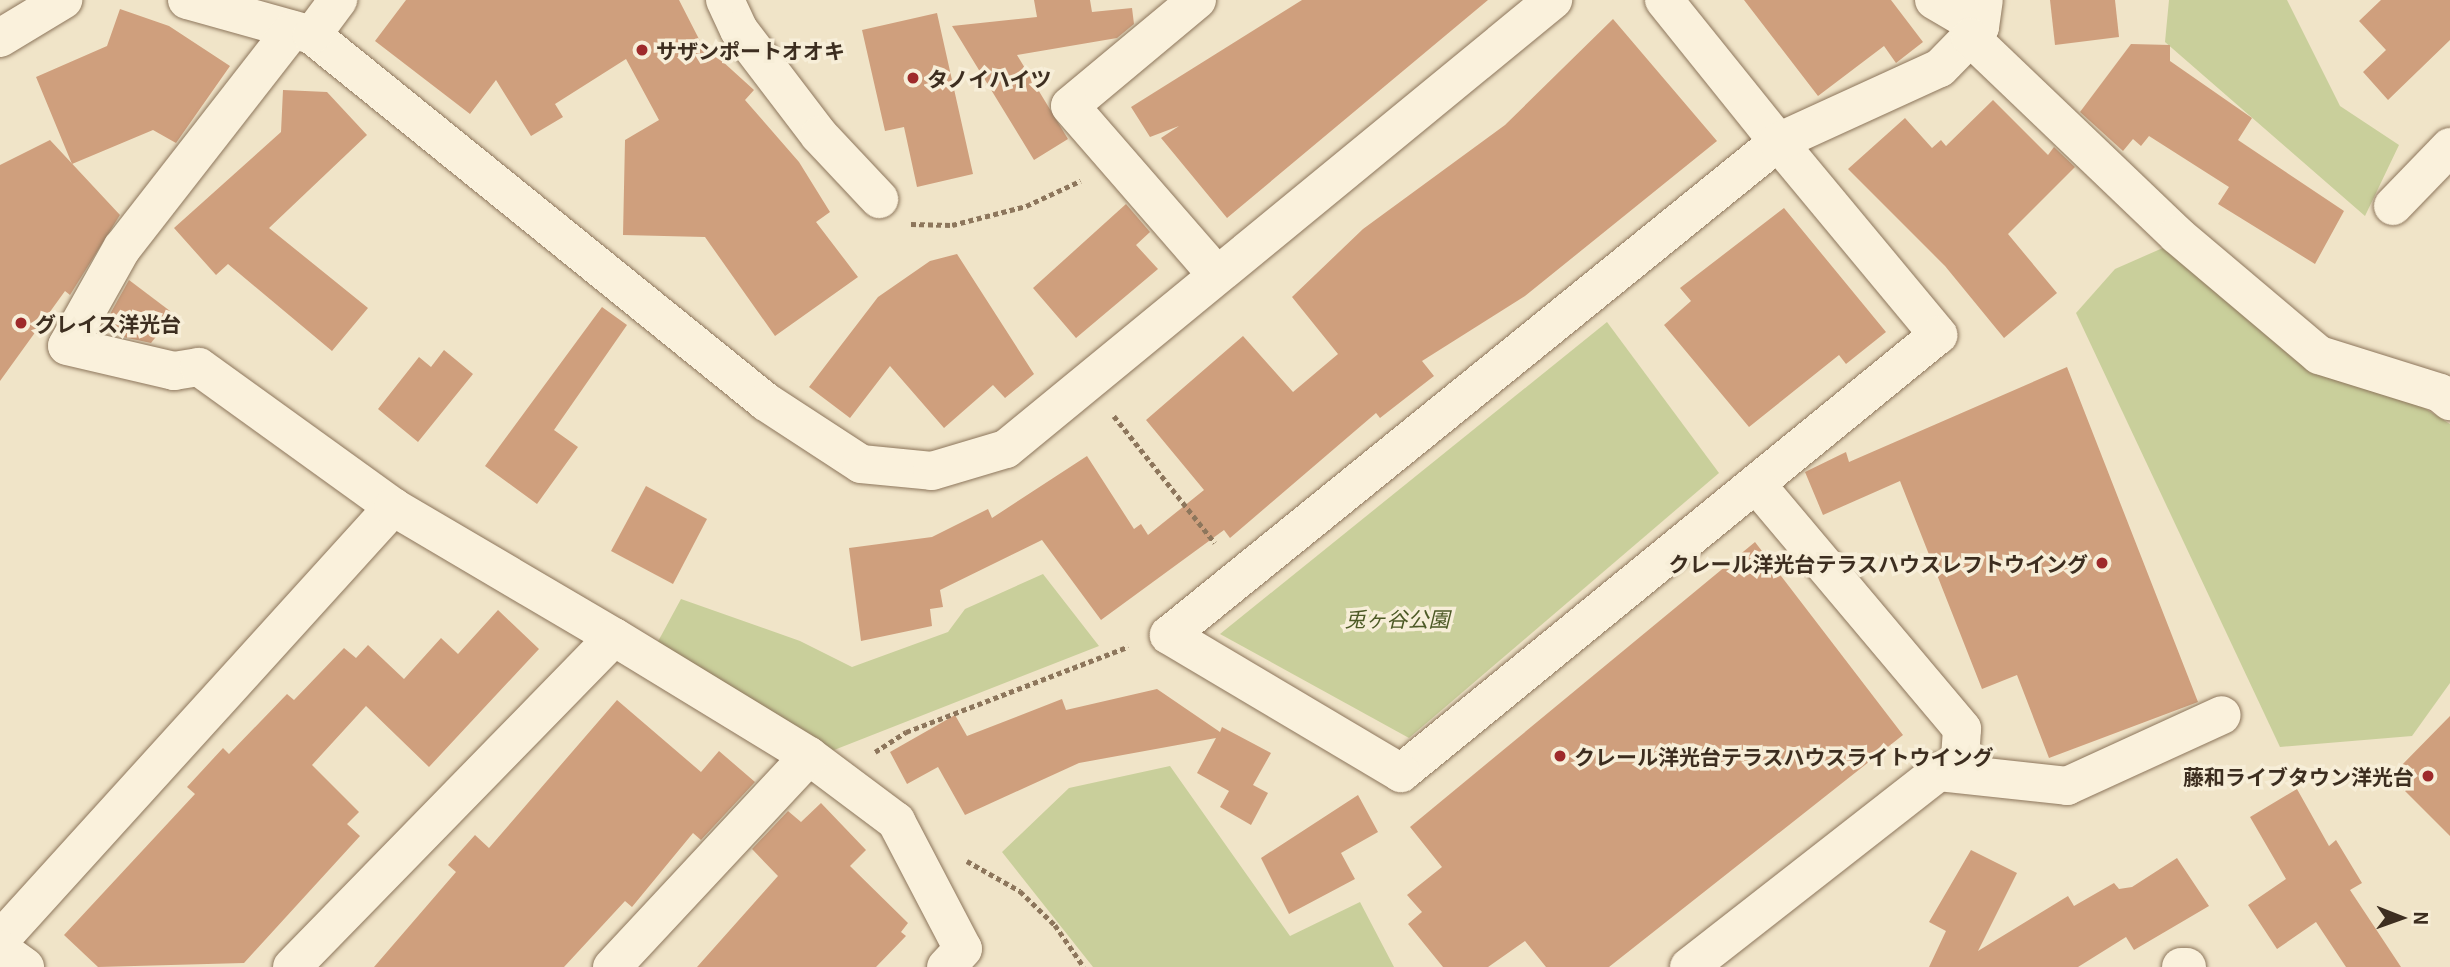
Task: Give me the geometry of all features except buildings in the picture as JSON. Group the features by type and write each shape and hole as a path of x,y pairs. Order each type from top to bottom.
{"street":[{"path":"0,38 63,0"},
{"path":"187,0 302,32 766,402 861,464 932,471 1006,449 1085,379 1553,0"},
{"path":"338,0 302,32 122,248 67,346 174,371 199,367 393,507 614,637 824,766 896,821 963,949 946,967"},
{"path":"725,0 739,30 819,135 879,199"},
{"path":"1197,0 1070,106 1122,162 1216,274"},
{"path":"1664,0 1778,142 1938,335 1401,773 1169,635 1239,573 1778,142 1940,68 1978,21"},
{"path":"1934,0 1978,21 2177,235 2319,355 2440,393 2450,401"},
{"path":"2393,206 2450,147"},
{"path":"1756,484 1962,729 1959,773"},
{"path":"0,940 393,507"},
{"path":"292,967 614,637"},
{"path":"1689,967 1940,772 2067,786 2222,715"},
{"path":"612,967 824,766"},
{"path":"0,949 25,967"},
{"path":"2181,967 2187,967"}],"path":[{"path":"879,199 905,223 952,225 1027,206 1122,162"},
{"path":"1085,379 1239,573"},
{"path":"824,766 906,732 1169,635"},
{"path":"953,853 1020,891 1055,925 1084,967"}],"green space":[{"path":"2169,0 2287,0 2340,106 2399,145 2365,216 2165,42"},
{"path":"2165,247 2450,424 2450,683 2412,736 2280,747 2076,313 2115,269"},
{"name":"兎ヶ谷公園","path":"1607,322 1719,473 1409,738 1220,634"},
{"path":"1043,574 1099,646 829,752 655,647 681,599 800,641 852,667 948,632 965,609"},
{"path":"1170,766 1290,936 1360,902 1394,967 1093,967 1002,852 1069,788"}],"place":[{"name":"サザンポートオオキ","path":"642,50"},
{"name":"タノイハイツ","path":"913,78"},
{"name":"グレイス洋光台","path":"21,323"},
{"name":"クレール洋光台テラスハウスレフトウイング","path":"2102,563"},
{"name":"クレール洋光台テラスハウスライトウイング","path":"1560,756"},
{"name":"藤和ライブタウン洋光台","path":"2428,776"}]}
